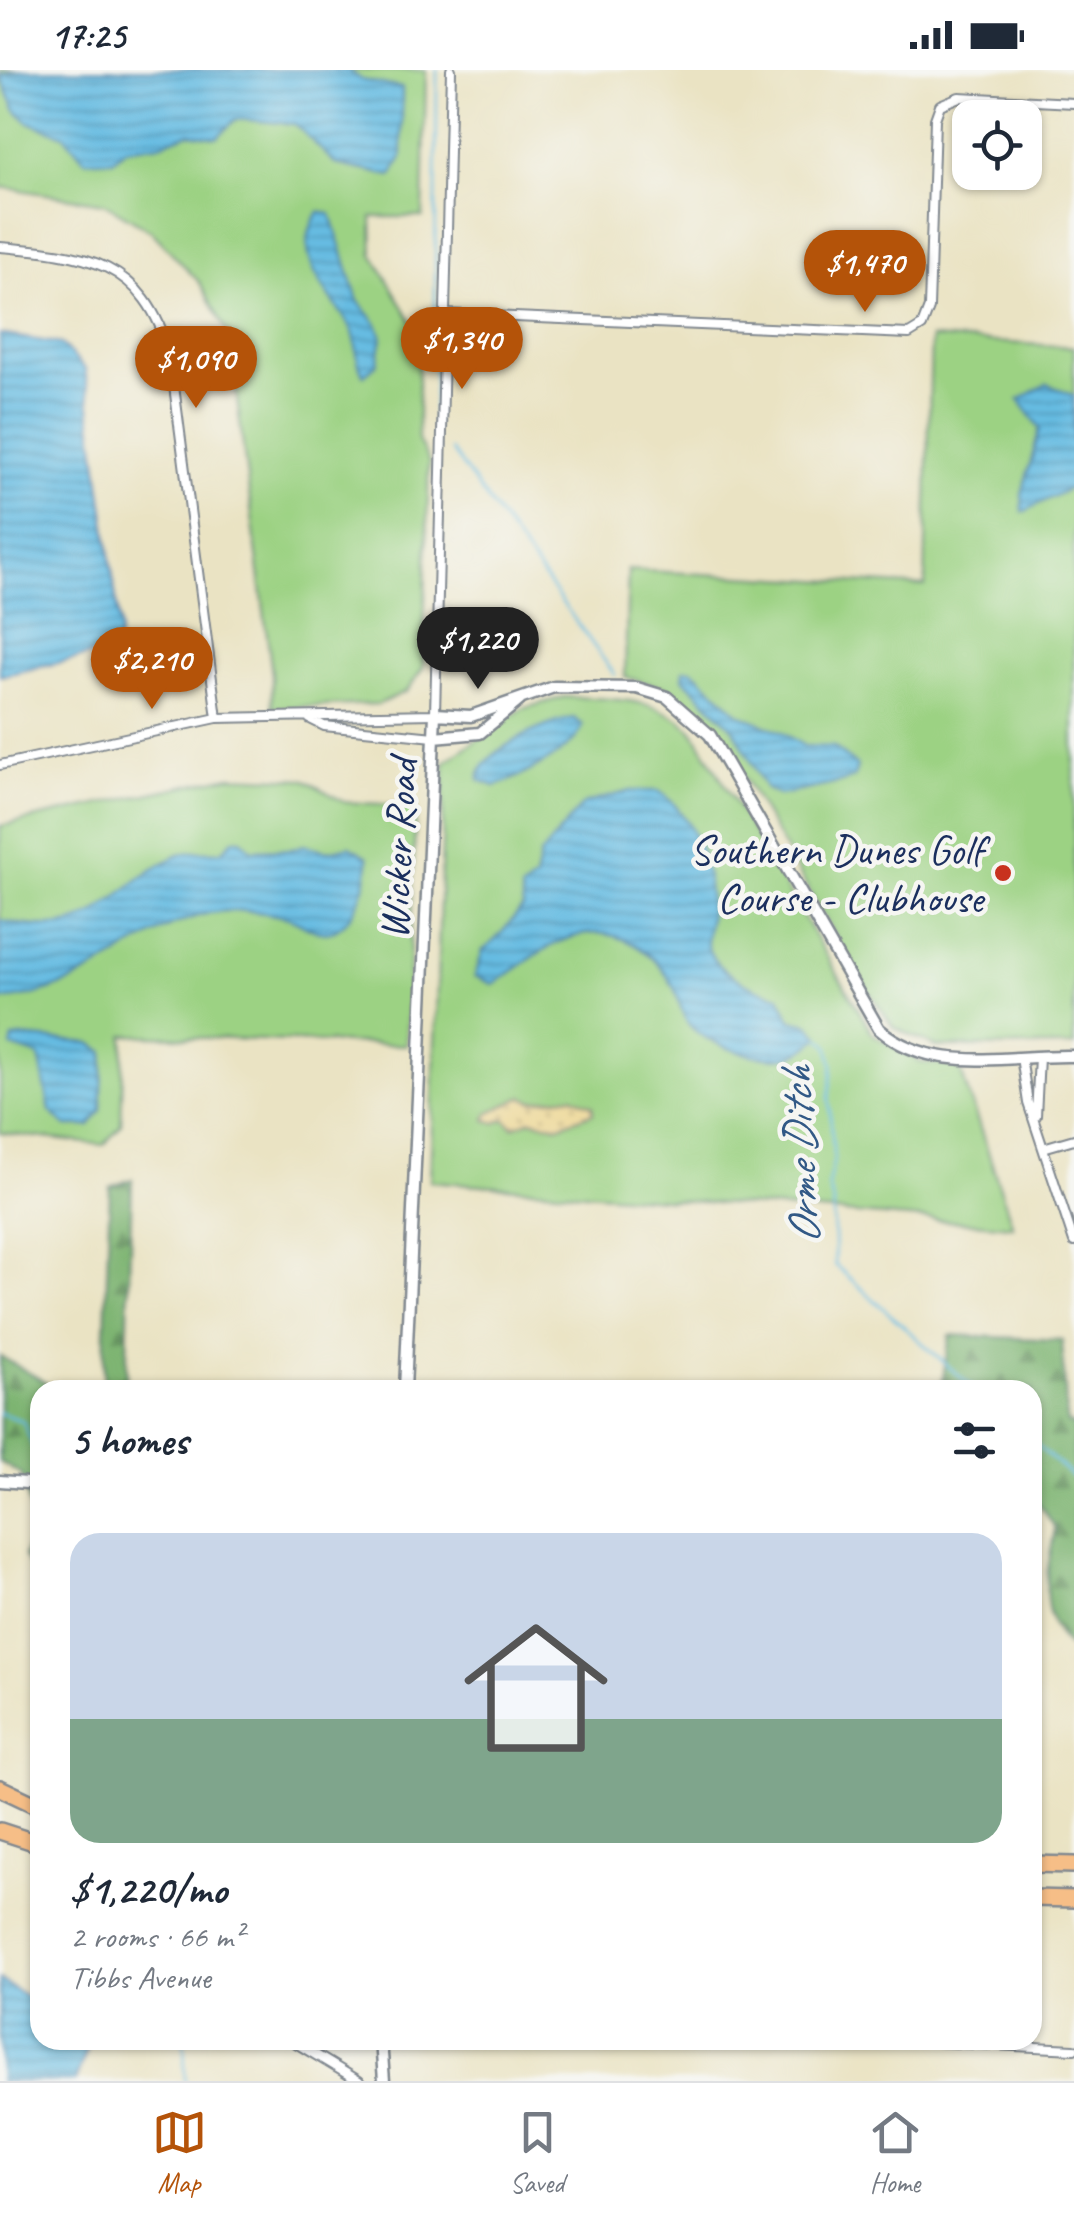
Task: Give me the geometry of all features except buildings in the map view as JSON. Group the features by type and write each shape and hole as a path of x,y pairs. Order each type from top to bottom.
{"highway":[{"path":"0,1788 30,1804"},
{"path":"0,1799 30,1806"},
{"path":"0,1831 30,1843"},
{"path":"0,1842 30,1846"},
{"path":"1042,1864 1074,1865"},
{"path":"1042,1898 1074,1899"}],"street":[{"name":"Wicker Road","path":"404,1380 435,714 451,70"},
{"path":"445,314 908,334 922,326 929,308 935,119 940,106 955,97 1074,102"},
{"path":"0,247 75,254 107,266 142,299 163,330 170,354 217,718"},
{"path":"0,765 217,718 310,719 371,713 471,716 554,687 637,688 668,698 710,735 879,1030 906,1049 933,1058 1074,1056"},
{"path":"310,719 324,726 434,737 480,733 524,696"},
{"path":"1036,1121 1039,1056"},
{"path":"1021,1058 1028,1103 1074,1242"},
{"path":"1043,1148 1074,1139"},
{"path":"2,1481 30,1483"},
{"path":"1042,2047 1074,2049"},
{"path":"308,2050 359,2081"},
{"path":"382,2050 384,2081"}],"green space":[{"path":"0,70 426,70 423,217 372,217 373,255 418,332 418,440 429,462 423,668 407,691 379,704 272,708 272,674 229,336 200,283 151,231 104,203 0,187"},
{"path":"931,338 1074,347 1074,1046 936,1047 893,1027 857,974 713,724 666,688 625,677 628,570 925,586"},
{"path":"564,697 649,705 693,731 873,1034 920,1062 959,1066 1013,1226 430,1181 445,762 522,709"},
{"path":"230,776 304,779 344,802 416,806 406,1045 124,1035 121,1125 104,1145 0,1133 0,826"},
{"path":"132,1179 126,1380 103,1380 110,1187"},
{"path":"950,1335 1062,1340 1067,1423 1074,1425 1074,1651 1053,1625 1046,1594 1055,1528 1042,1508 1042,1380 943,1380"},
{"path":"0,1356 42,1380 30,1380 30,1509 22,1475 0,1462"},
{"path":"30,1538 30,1567 24,1556"}],"sand":[{"path":"572,1096 592,1105 593,1113 557,1126 531,1120 513,1127 505,1119 496,1123 486,1120 488,1113 523,1097 533,1101"}],"water":[{"path":"23,70 348,70 362,80 402,88 402,157 392,176 336,164 295,124 236,119 217,137 189,133 160,144 125,149 113,160 85,160 64,135 28,122 15,109 0,75"},
{"path":"319,212 331,214 358,301 377,324 382,337 377,364 364,375 352,330 310,259 310,228"},
{"path":"0,334 61,344 85,369 120,629 118,641 102,653 0,676"},
{"path":"1047,384 1074,396 1074,486 1023,512 1022,494 1040,428 1019,400"},
{"path":"684,670 693,670 739,714 804,746 834,747 857,766 854,777 779,795 766,789 734,729 683,678"},
{"path":"574,718 583,725 578,734 546,762 495,786 479,780 482,769 502,749 548,725"},
{"path":"630,791 659,791 683,815 704,861 711,954 736,978 780,996 791,1020 808,1024 820,1037 804,1050 787,1057 757,1056 709,1039 688,1023 674,988 658,964 636,945 609,935 580,935 556,943 493,984 475,976 483,950 523,908 521,890 535,879 540,855 583,804"},
{"path":"234,839 241,839 252,850 304,845 328,851 350,846 368,857 364,887 355,908 342,925 327,932 267,913 209,913 156,933 60,986 0,1000 0,920 33,926 80,920 177,856 222,851"},
{"path":"13,1039 91,1043 104,1052 101,1110 90,1126 66,1126 50,1111 39,1056 11,1047"},
{"path":"0,1980 30,1999 30,2050 87,2050 75,2081 0,2081"}],"waterway":[{"name":"Orme Ditch","path":"434,426 437,70"},
{"name":"Orme Ditch","path":"451,450 615,675"},
{"name":"Orme Ditch","path":"820,1037 828,1045 833,1064 829,1098 834,1160 828,1185 833,1202 835,1265 964,1380"},
{"path":"0,1413 23,1421 30,1439"},
{"name":"Orme Ditch","path":"1042,1450 1074,1478"},
{"path":"184,2050 185,2081"}],"place":[{"name":"Southern Dunes Golf Course - Clubhouse","path":"1003,873"}]}
